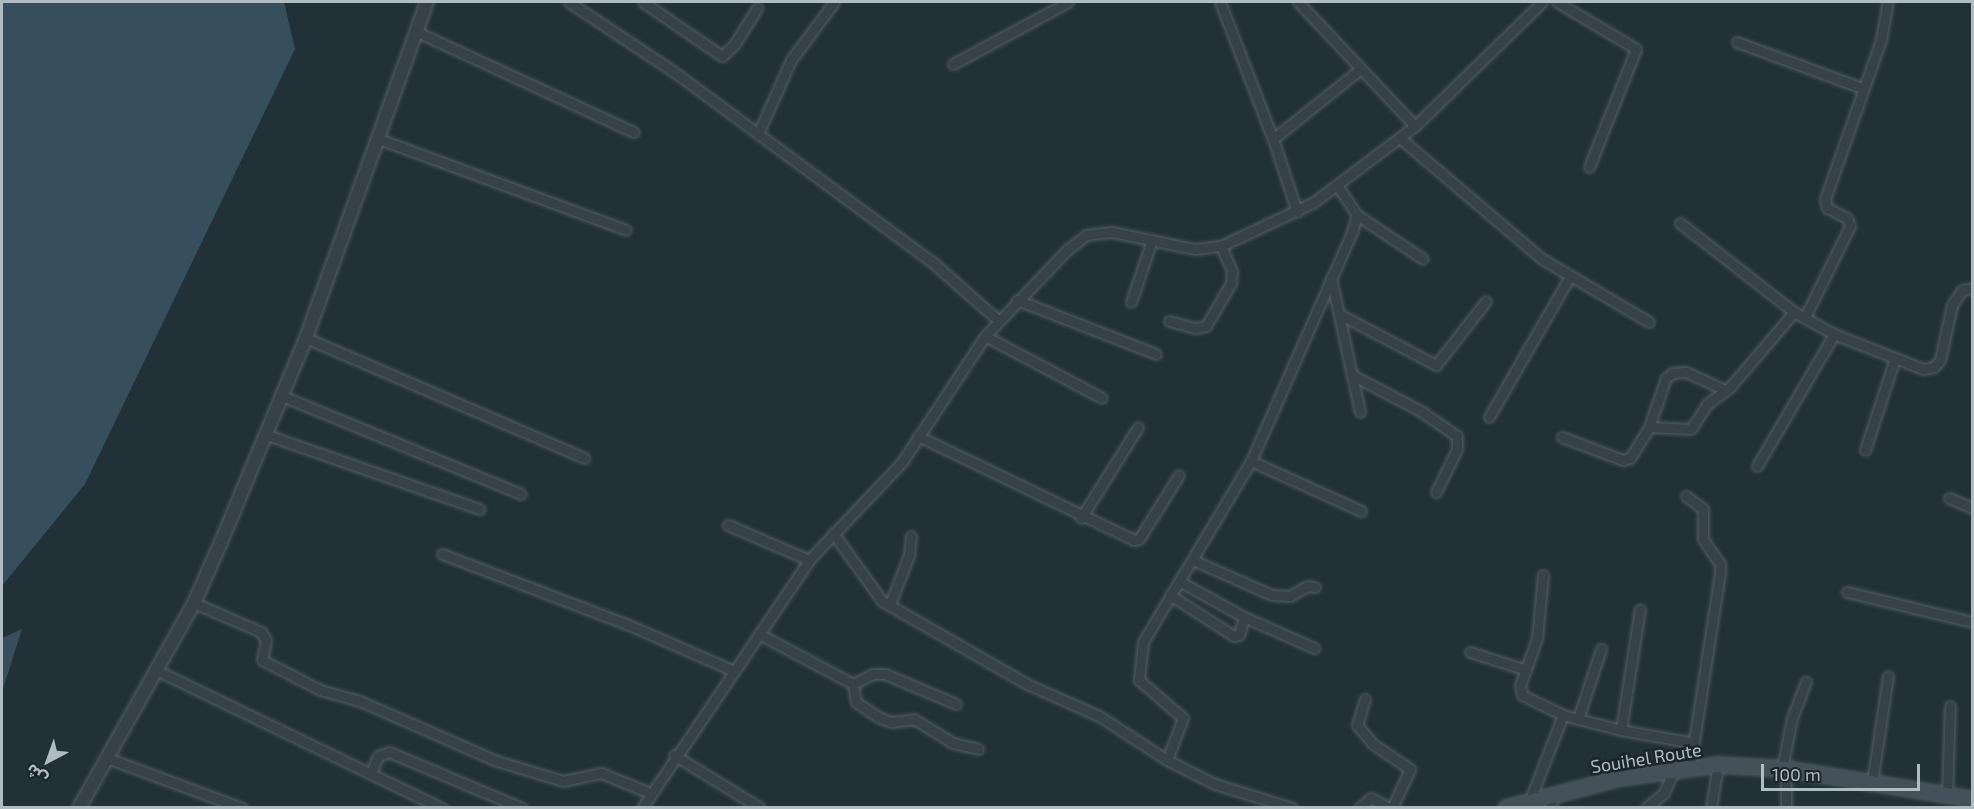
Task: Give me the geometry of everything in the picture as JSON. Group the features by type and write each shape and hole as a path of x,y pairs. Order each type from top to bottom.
{"main road":[{"name":"Souihel Route","path":"1506,807 1554,792 1674,769 1718,765 1784,769 1972,799"}],"street":[{"path":"79,807 194,603 267,435 306,338 427,2"},
{"path":"569,2 758,134 931,261 998,320"},
{"path":"643,2 722,56 729,51 757,8"},
{"path":"758,134 791,60 834,2"},
{"path":"953,64 1068,2"},
{"path":"1220,2 1273,139 1296,212"},
{"path":"1298,2 1359,70 1415,126"},
{"path":"642,807 674,755 809,560 902,462 998,320 1086,235 1112,232 1195,249 1221,246 1296,212 1338,187 1401,139 1542,2"},
{"path":"1557,2 1636,49 1589,167"},
{"path":"1805,318 1850,226 1847,218 1827,208 1825,199 1862,88 1881,40 1888,2"},
{"path":"415,31 634,132"},
{"path":"1737,42 1862,88"},
{"path":"1273,139 1359,70"},
{"path":"379,139 626,230"},
{"path":"1401,139 1526,246 1570,276 1649,322"},
{"path":"1338,187 1357,215 1423,259"},
{"path":"1167,760 1183,718 1154,697 1138,675 1143,642 1251,461 1357,215"},
{"path":"1680,223 1794,312 1834,333 1923,369 1934,367 1942,354 1957,296 1966,287 1972,288"},
{"path":"1131,302 1152,240"},
{"path":"1169,321 1196,328 1206,326 1231,283 1232,271 1221,246"},
{"path":"1489,417 1570,276"},
{"path":"1331,278 1360,412"},
{"path":"1017,300 1156,354"},
{"path":"1339,314 1436,365 1486,301"},
{"path":"1649,427 1691,429 1707,404 1725,390 1794,312"},
{"path":"1757,466 1834,333"},
{"path":"986,336 1102,398"},
{"path":"306,338 584,458"},
{"path":"1865,450 1895,358"},
{"path":"1562,437 1627,460 1649,427 1666,378 1672,373 1686,372 1725,390"},
{"path":"1352,375 1419,410 1457,436 1457,448 1436,492"},
{"path":"282,396 521,494"},
{"path":"1081,518 1138,427"},
{"path":"267,435 479,509"},
{"path":"918,436 1081,518 1137,540 1179,475"},
{"path":"1251,461 1361,511"},
{"path":"1686,496 1702,509 1702,539 1715,554 1720,573 1690,767"},
{"path":"1949,498 1972,508"},
{"path":"728,525 809,560"},
{"path":"833,533 874,595 1027,684 1099,716 1167,760 1232,791 1292,807"},
{"path":"890,604 909,555 910,536"},
{"path":"442,554 630,625 732,670"},
{"path":"1193,560 1272,595 1290,597 1307,586 1315,587"},
{"path":"1543,575 1537,638 1520,686 1522,694 1563,715 1621,730 1694,742"},
{"path":"1179,581 1244,617 1314,648"},
{"path":"1847,591 1972,622"},
{"path":"1170,595 1234,636 1239,634 1244,617"},
{"path":"194,603 261,632 266,640 262,660 320,690 360,701 497,761 563,781 601,773 650,793"},
{"path":"1621,730 1640,609"},
{"path":"759,634 853,684"},
{"path":"1578,719 1601,649"},
{"path":"1470,652 1526,670"},
{"path":"156,670 442,807"},
{"path":"853,684 873,674 885,674 956,704"},
{"path":"1872,783 1888,675"},
{"path":"1786,807 1784,769 1792,718 1806,682"},
{"path":"853,684 856,702 878,717 891,722 914,719 953,743 978,749"},
{"path":"1359,807 1371,798 1390,807 1410,769 1373,744 1357,725 1365,699"},
{"path":"1947,795 1950,706"},
{"path":"1530,800 1563,715"},
{"path":"371,773 378,756 389,752 522,807"},
{"path":"674,755 760,807"},
{"path":"107,758 243,807"},
{"path":"1711,807 1718,765"},
{"path":"1646,807 1664,793 1674,769"},
{"path":"1550,807 1554,792"}],"water":[{"path":"2,2 284,2 295,49 85,484 2,586"},
{"path":"22,629 2,692 2,638"}]}
